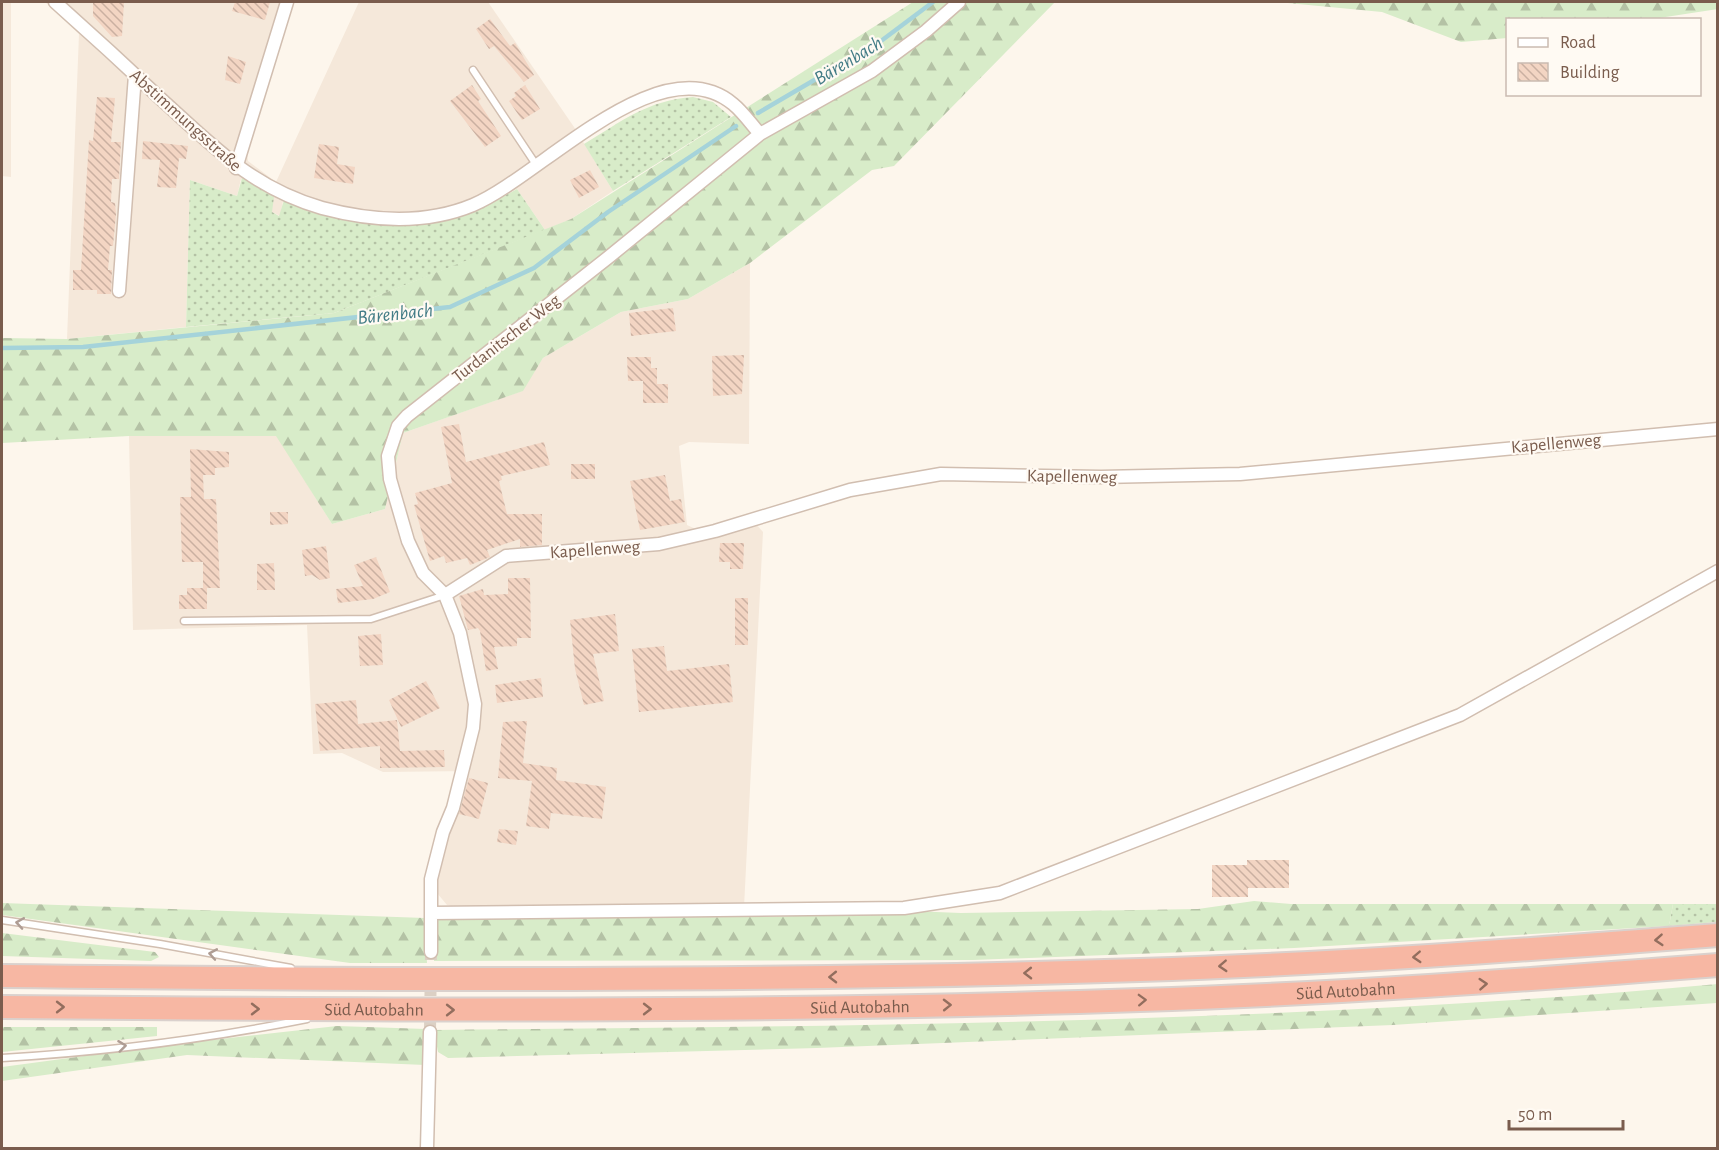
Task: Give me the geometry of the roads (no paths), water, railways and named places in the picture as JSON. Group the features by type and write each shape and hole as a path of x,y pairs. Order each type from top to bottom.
{"highway":[{"name":"Süd Autobahn","path":"2,976 353,980 826,978 1144,970 1476,954 1718,935"},
{"name":"Süd Autobahn","path":"2,1007 355,1010 816,1008 1142,1000 1478,984 1718,965"}],"street":[{"name":"Abstimmungsstraße","path":"55,2 236,168 291,198 351,214 399,220 435,216 473,205 537,166 625,106 654,93 676,88 716,94 732,103 760,134"},
{"path":"236,168 287,2"},
{"path":"760,134 872,71 926,31 959,2"},
{"path":"119,291 135,75"},
{"name":"Turdanitscher Weg","path":"431,952 431,879 442,832 459,785 473,728 475,704 460,633 445,595 423,573 408,541 390,479 388,456 398,426 407,416 760,134"},
{"name":"Kapellenweg","path":"445,595 506,556 660,544 715,531 850,490 941,474 1101,477 1240,474 1718,429"},
{"path":"431,913 904,908 1000,893 1460,715 1718,571"},
{"path":"427,1149 430,1032"}],"lane":[{"path":"473,70 537,166"},
{"path":"184,621 371,619 445,595"},
{"path":"2,920 160,944 353,980"},
{"path":"2,1058 48,1055 243,1032 355,1010"}],"waterway":[{"name":"Bärenbach","path":"758,113 881,41 933,2"},
{"name":"Bärenbach","path":"2,348 83,347 450,307 534,268 608,212 736,126"}],"tunnel":[{"path":"430,1032 431,952"}]}
